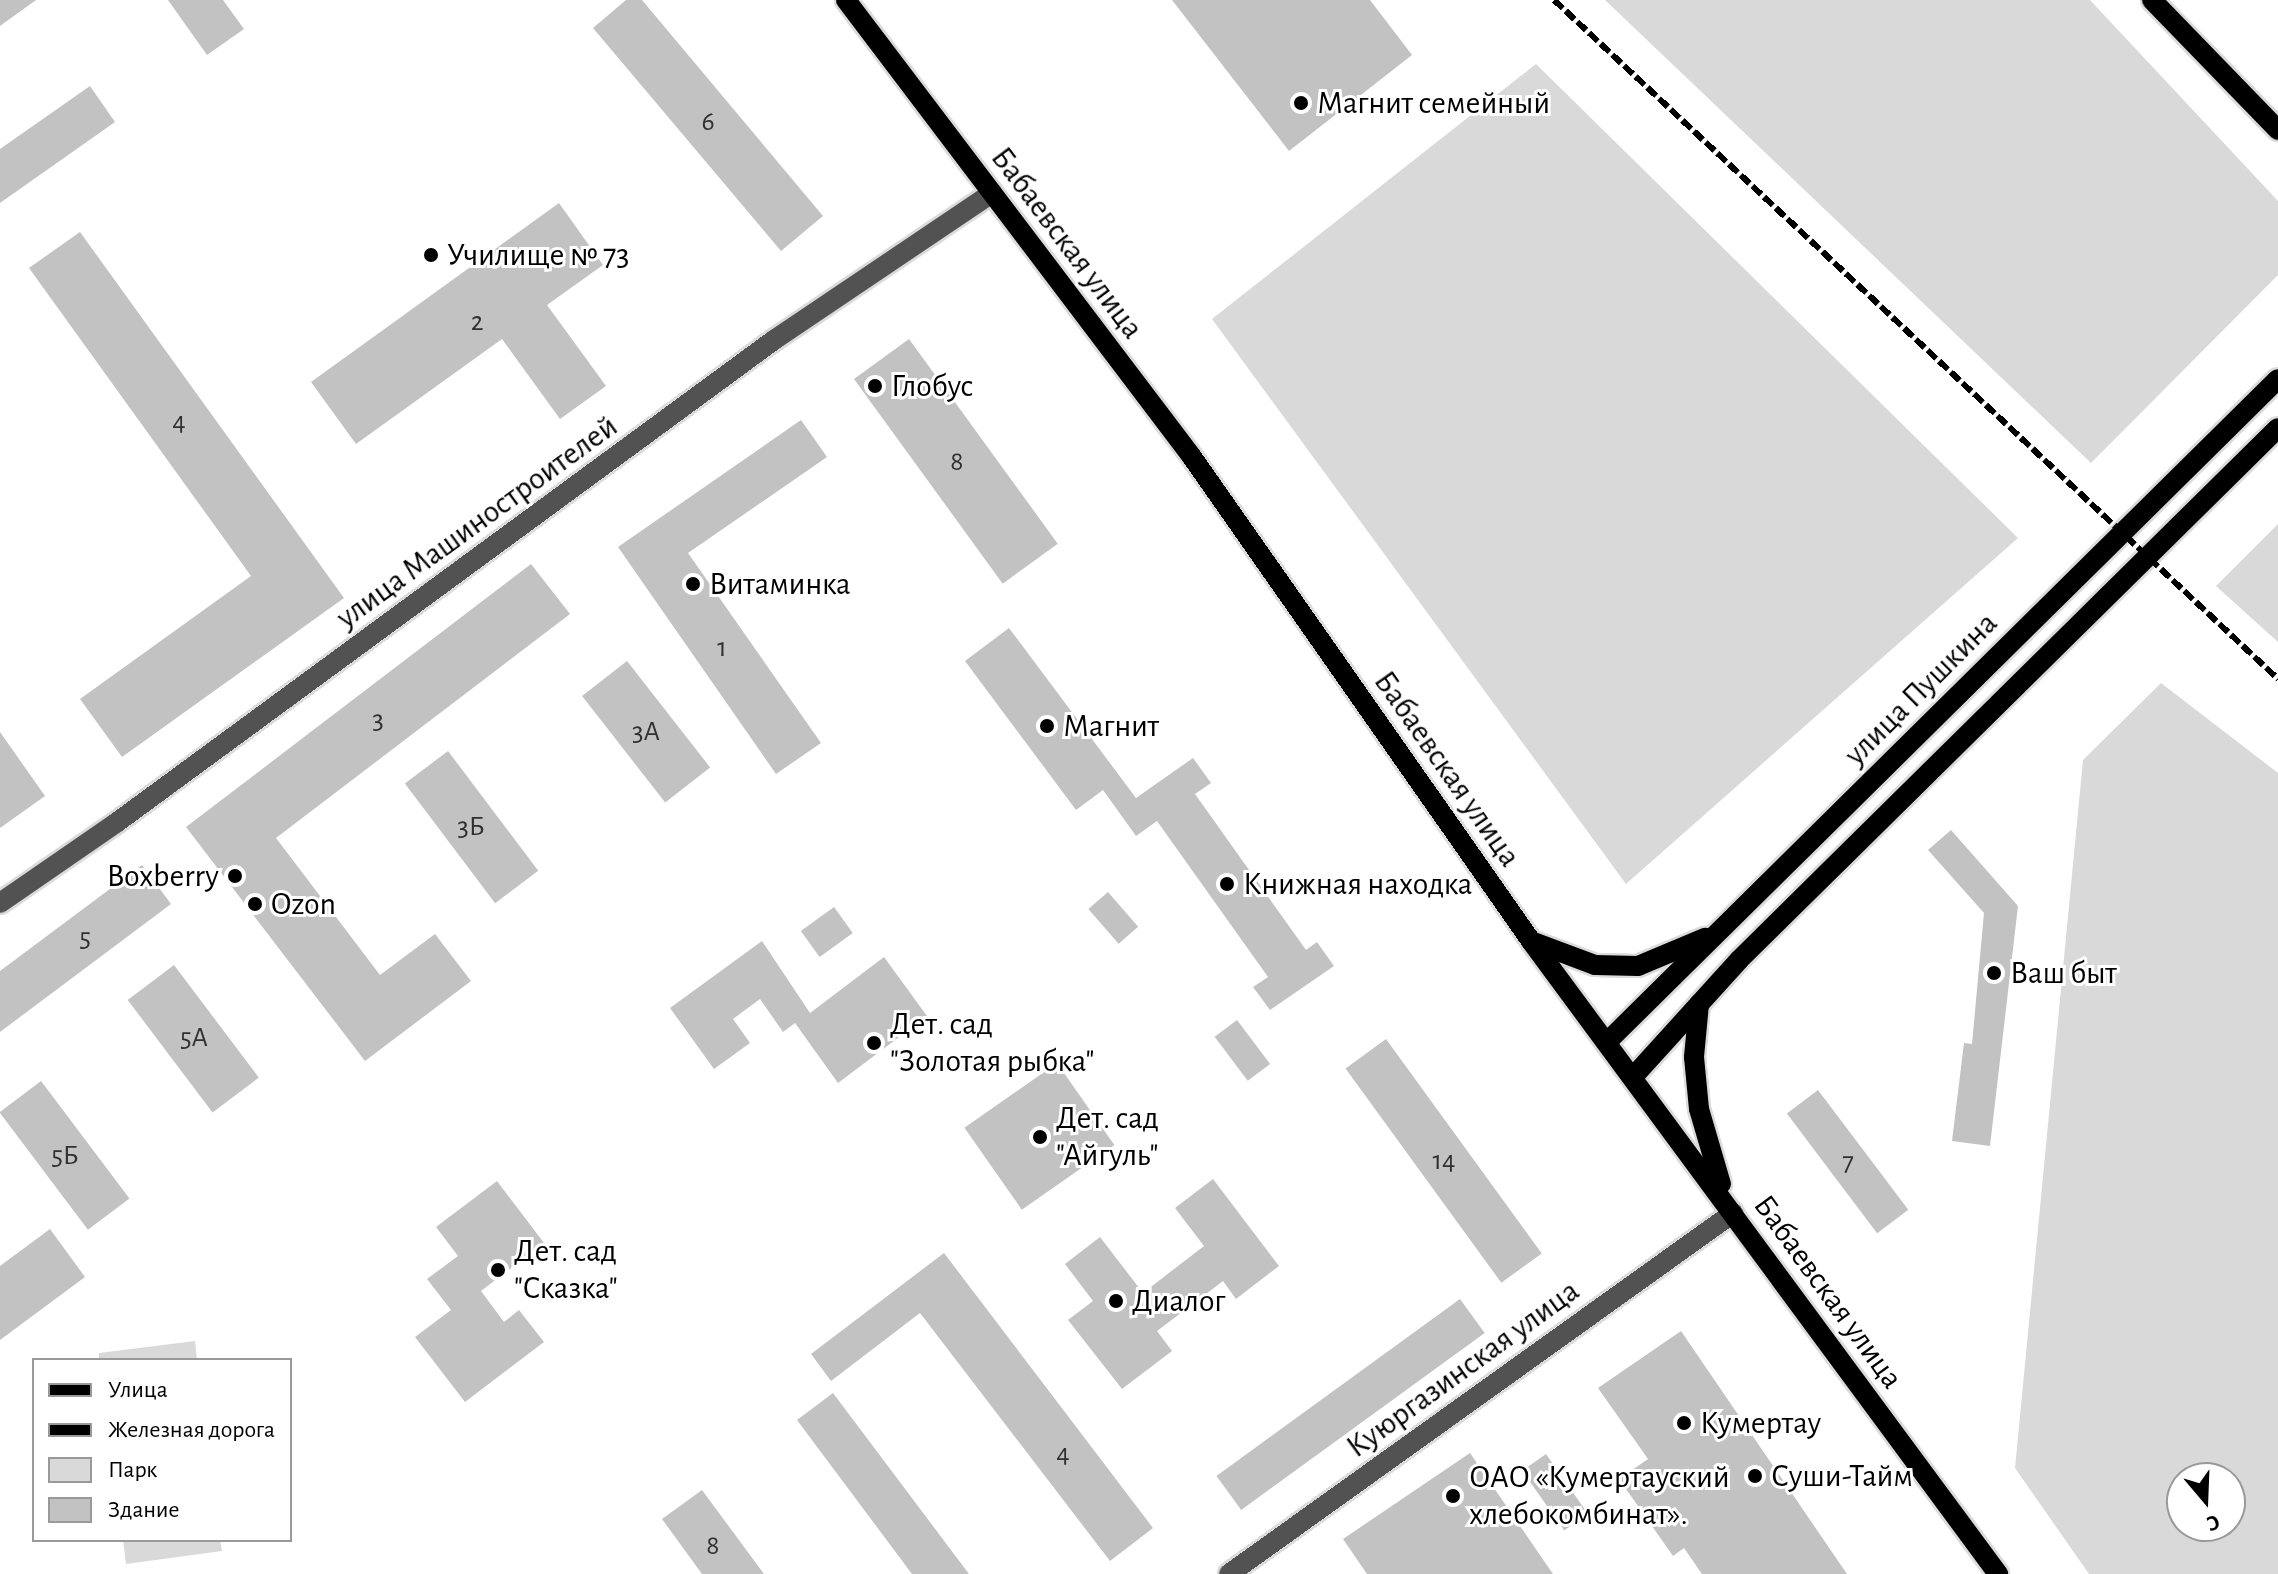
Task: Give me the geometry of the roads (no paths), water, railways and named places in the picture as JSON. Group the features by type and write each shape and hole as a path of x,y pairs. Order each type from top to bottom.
{"main road":[{"name":"Бабаевская улица","path":"846,0 1192,457 1531,941 1998,1574"},
{"path":"2152,0 2278,130"},
{"name":"улица Пушкина","path":"1607,1042 2278,379"},
{"name":"улица Пушкина","path":"1633,1077 1699,1004 2278,428"},
{"path":"1531,941 1595,965 1638,966 1716,933"},
{"path":"1699,1004 1694,1057 1699,1109 1709,1156 1733,1213"}],"street":[{"name":"улица Машиностроителей","path":"0,903 116,823 774,340 992,193"},
{"name":"Куюргазинская улица","path":"1229,1574 1733,1213"}],"railway":[{"path":"1554,0 2278,679"}],"place":[{"name":"Магнит семейный","path":"1301,103"},
{"name":"Училище № 73","path":"431,255"},
{"name":"Глобус","path":"875,386"},
{"name":"Витаминка","path":"693,584"},
{"name":"Магнит","path":"1047,726"},
{"name":"Boxberry","path":"235,876"},
{"name":"Книжная находка","path":"1227,884"},
{"name":"Ozon","path":"255,904"},
{"name":"Ваш быт","path":"1994,973"},
{"name":"Дет. сад \"Золотая рыбка\"","path":"874,1043"},
{"name":"Дет. сад \"Айгуль\"","path":"1040,1137"},
{"name":"Дет. сад \"Сказка\"","path":"498,1270"},
{"name":"Диалог","path":"1116,1301"},
{"name":"Кумертау","path":"1684,1423"},
{"name":"Суши-Тайм","path":"1755,1476"},
{"name":"ОАО «Кумертауский хлебокомбинат».","path":"1453,1496"}]}
